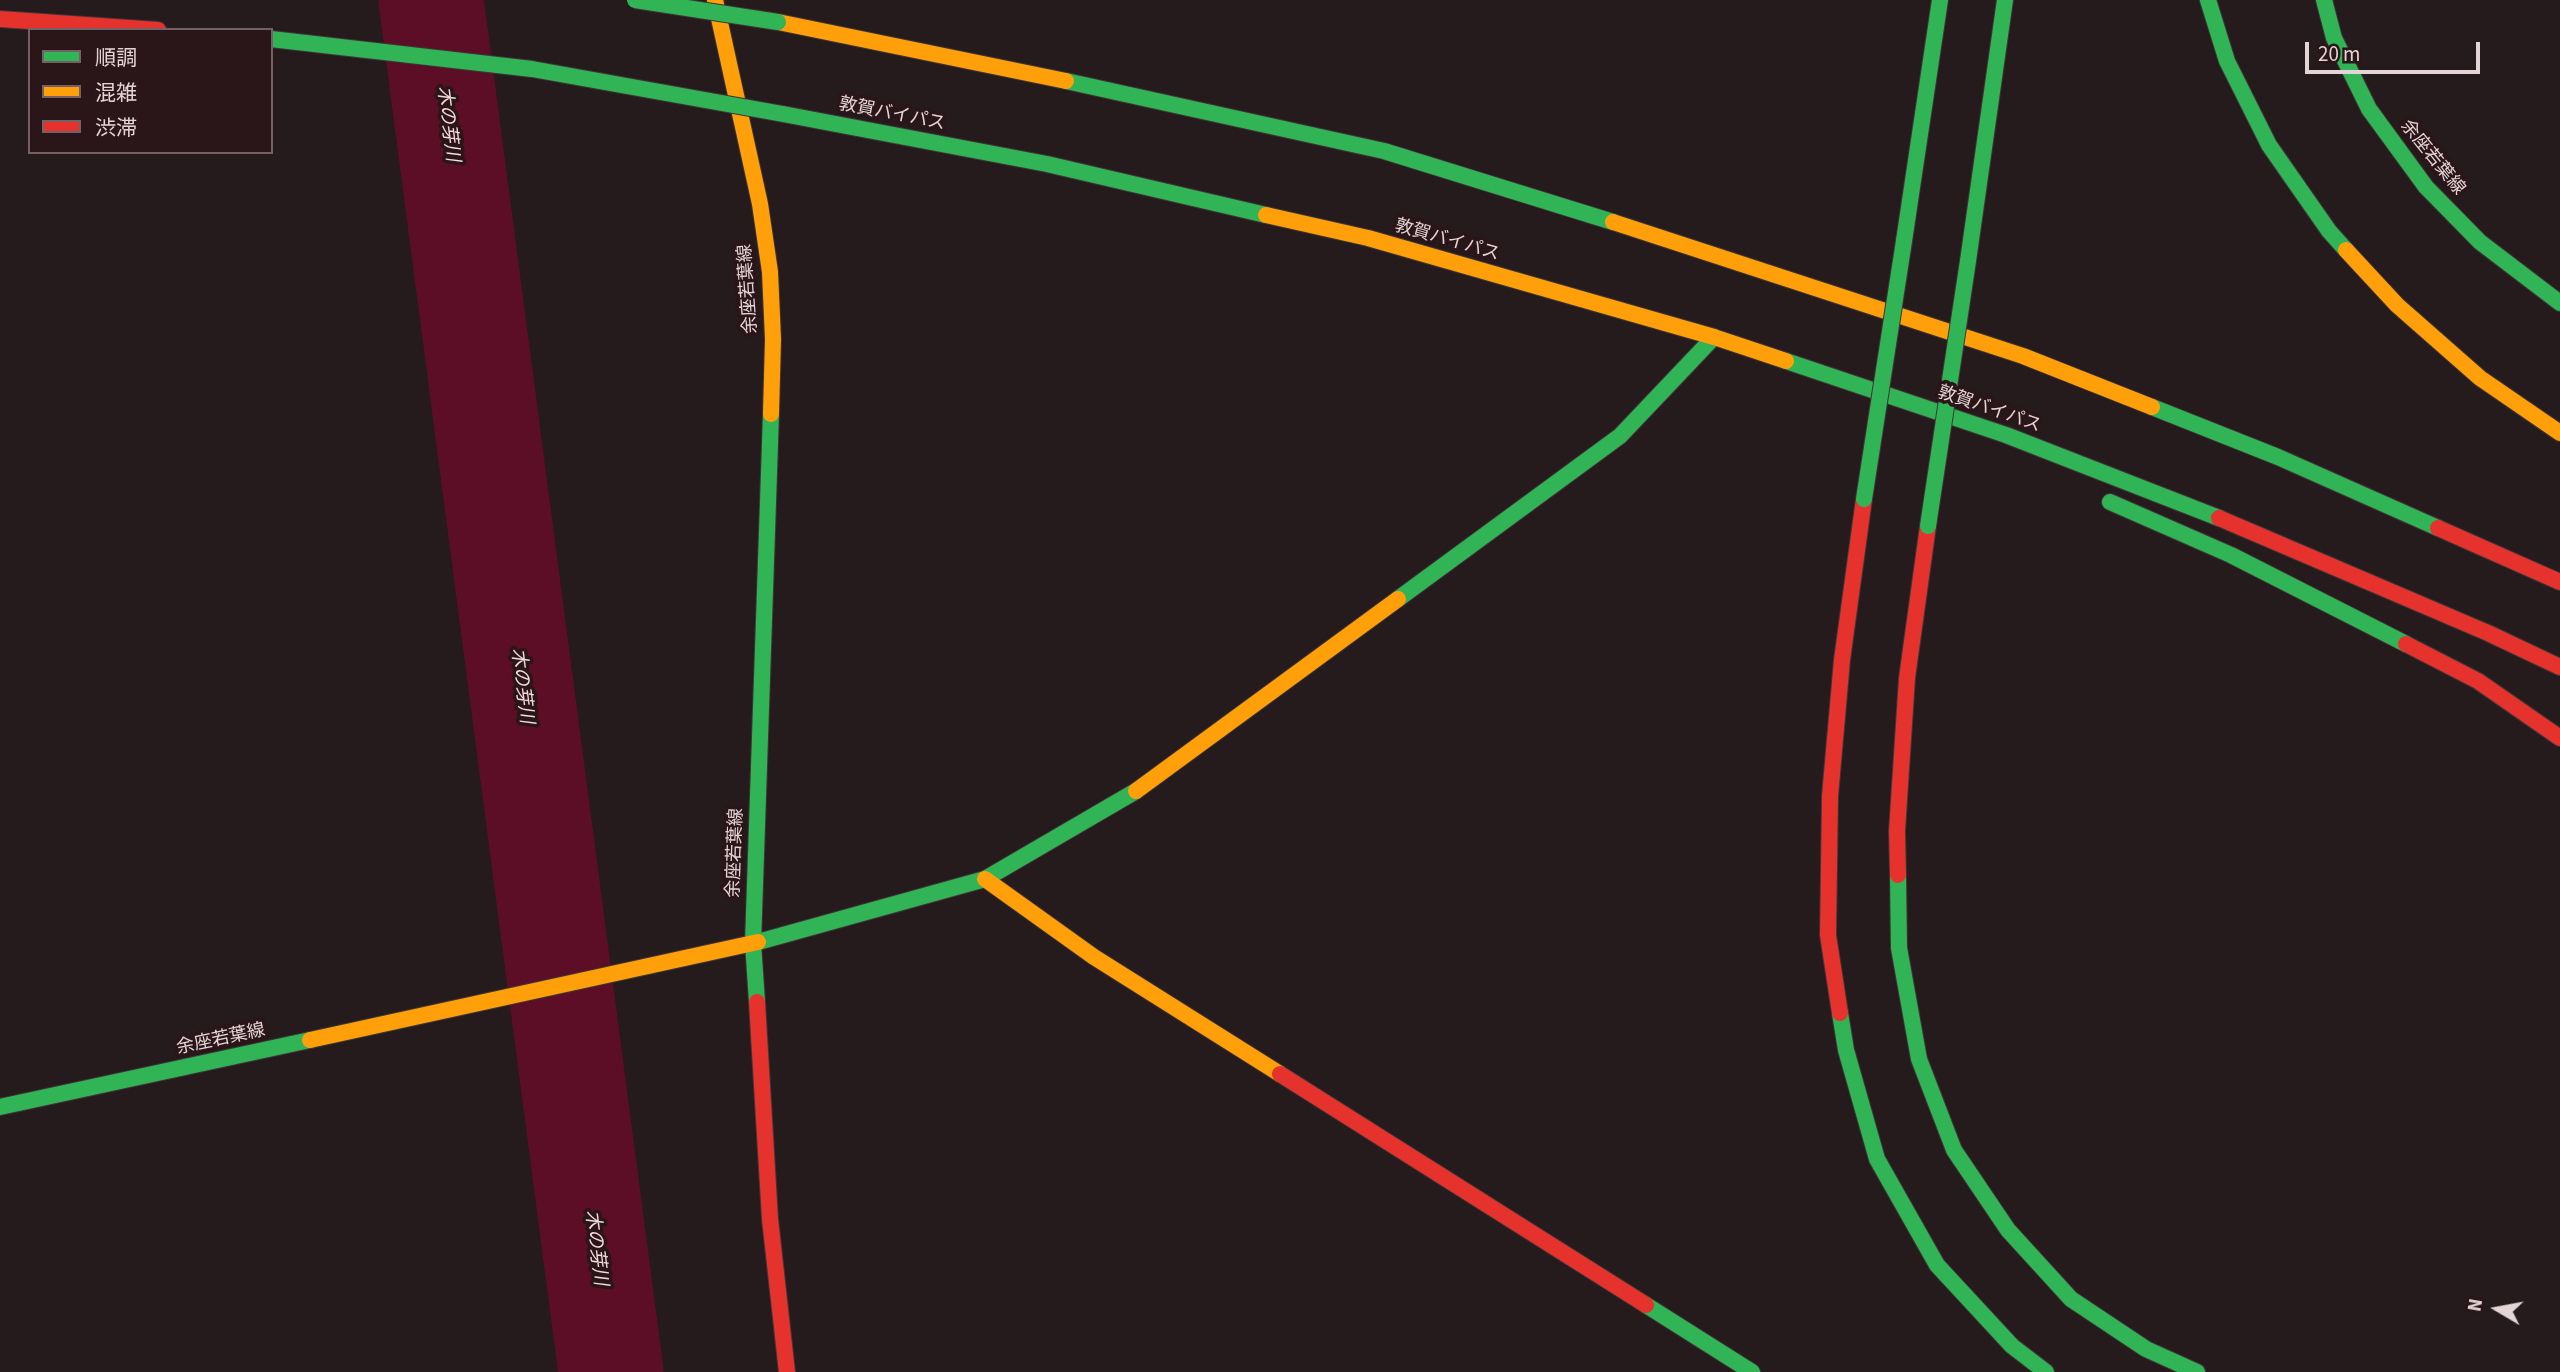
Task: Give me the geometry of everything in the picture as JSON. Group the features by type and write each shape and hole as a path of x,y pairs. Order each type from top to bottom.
{"main road":[{"path":"635,0 778,22 1048,77 1384,151 1700,249 2023,356 2278,457 2560,582"},
{"name":"余座若葉線","path":"0,1107 753,943 768,514 772,326 770,272 760,204 715,0"},
{"path":"1940,0 1842,660 1830,796 1828,935 1846,1050 1877,1159 1937,1265 2012,1346 2046,1372"},
{"path":"2005,0 1907,678 1898,831 1899,948 1919,1059 1954,1150 2008,1230 2071,1299 2146,1349 2197,1372"},
{"path":"2208,0 2227,61 2269,145 2329,231 2397,306 2480,378 2560,433"},
{"name":"余座若葉線","path":"2325,0 2334,38 2369,109 2426,187 2480,242 2560,303"},
{"path":"0,19 129,28"},
{"name":"敦賀バイパス","path":"273,39 532,69 783,114 1047,164 1368,238 1714,337 2006,435 2236,524 2560,667"},
{"path":"787,1372 770,1219 753,943 985,879 1135,792 1620,436 1714,337 1963,438"},
{"path":"2090,493 2231,555 2478,681 2560,738"},
{"path":"985,879 1094,957 1752,1372"}],"waterway":[{"name":"木の芽川","path":"431,0 611,1372"}],"traffic: fast":[{"path":"635,0 778,22"},
{"path":"1904,241 1940,0"},
{"path":"1968,261 2005,0"},
{"path":"2208,0 2227,61 2269,145 2329,231 2346,250"},
{"path":"2324,0 2334,38 2369,109 2426,187 2480,242 2560,303"},
{"path":"273,39 532,69 783,114"},
{"path":"1066,81 1384,151 1613,222"},
{"path":"783,114 1047,164 1266,215"},
{"path":"1864,499 1904,241"},
{"path":"1928,526 1968,261"},
{"path":"1398,599 1620,436 1714,337"},
{"path":"1786,361 2006,435 2219,518"},
{"path":"2152,407 2278,457 2438,528"},
{"path":"757,1002 753,943 771,414"},
{"path":"2110,502 2231,555 2406,644"},
{"path":"758,942 985,879 1136,791"},
{"path":"1898,875 1899,948 1919,1059 1954,1150 2008,1230 2071,1299 2146,1349 2197,1372"},
{"path":"1840,1013 1846,1050 1877,1159 1937,1265 2012,1346 2046,1372"},
{"path":"0,1107 310,1040"},
{"path":"1646,1305 1752,1372"}],"traffic: slow":[{"path":"715,0 760,204 770,272 773,339 771,414"},
{"path":"778,22 1066,81"},
{"path":"1266,215 1368,238 1714,337 1786,361"},
{"path":"1613,222 2023,356 2152,407"},
{"path":"2346,250 2397,305 2480,378 2560,433"},
{"path":"1136,791 1398,599"},
{"path":"985,879 1094,957 1280,1074"},
{"path":"310,1040 758,942"}],"traffic: jam":[{"path":"0,19 129,28"},
{"path":"1840,1013 1828,935 1830,796 1842,660 1864,499"},
{"path":"2219,518 2488,633 2560,667"},
{"path":"1898,875 1897,831 1907,678 1928,526"},
{"path":"2438,528 2560,582"},
{"path":"2406,644 2478,681 2560,738"},
{"path":"757,1002 770,1219 787,1372"},
{"path":"1280,1074 1646,1305"}]}
